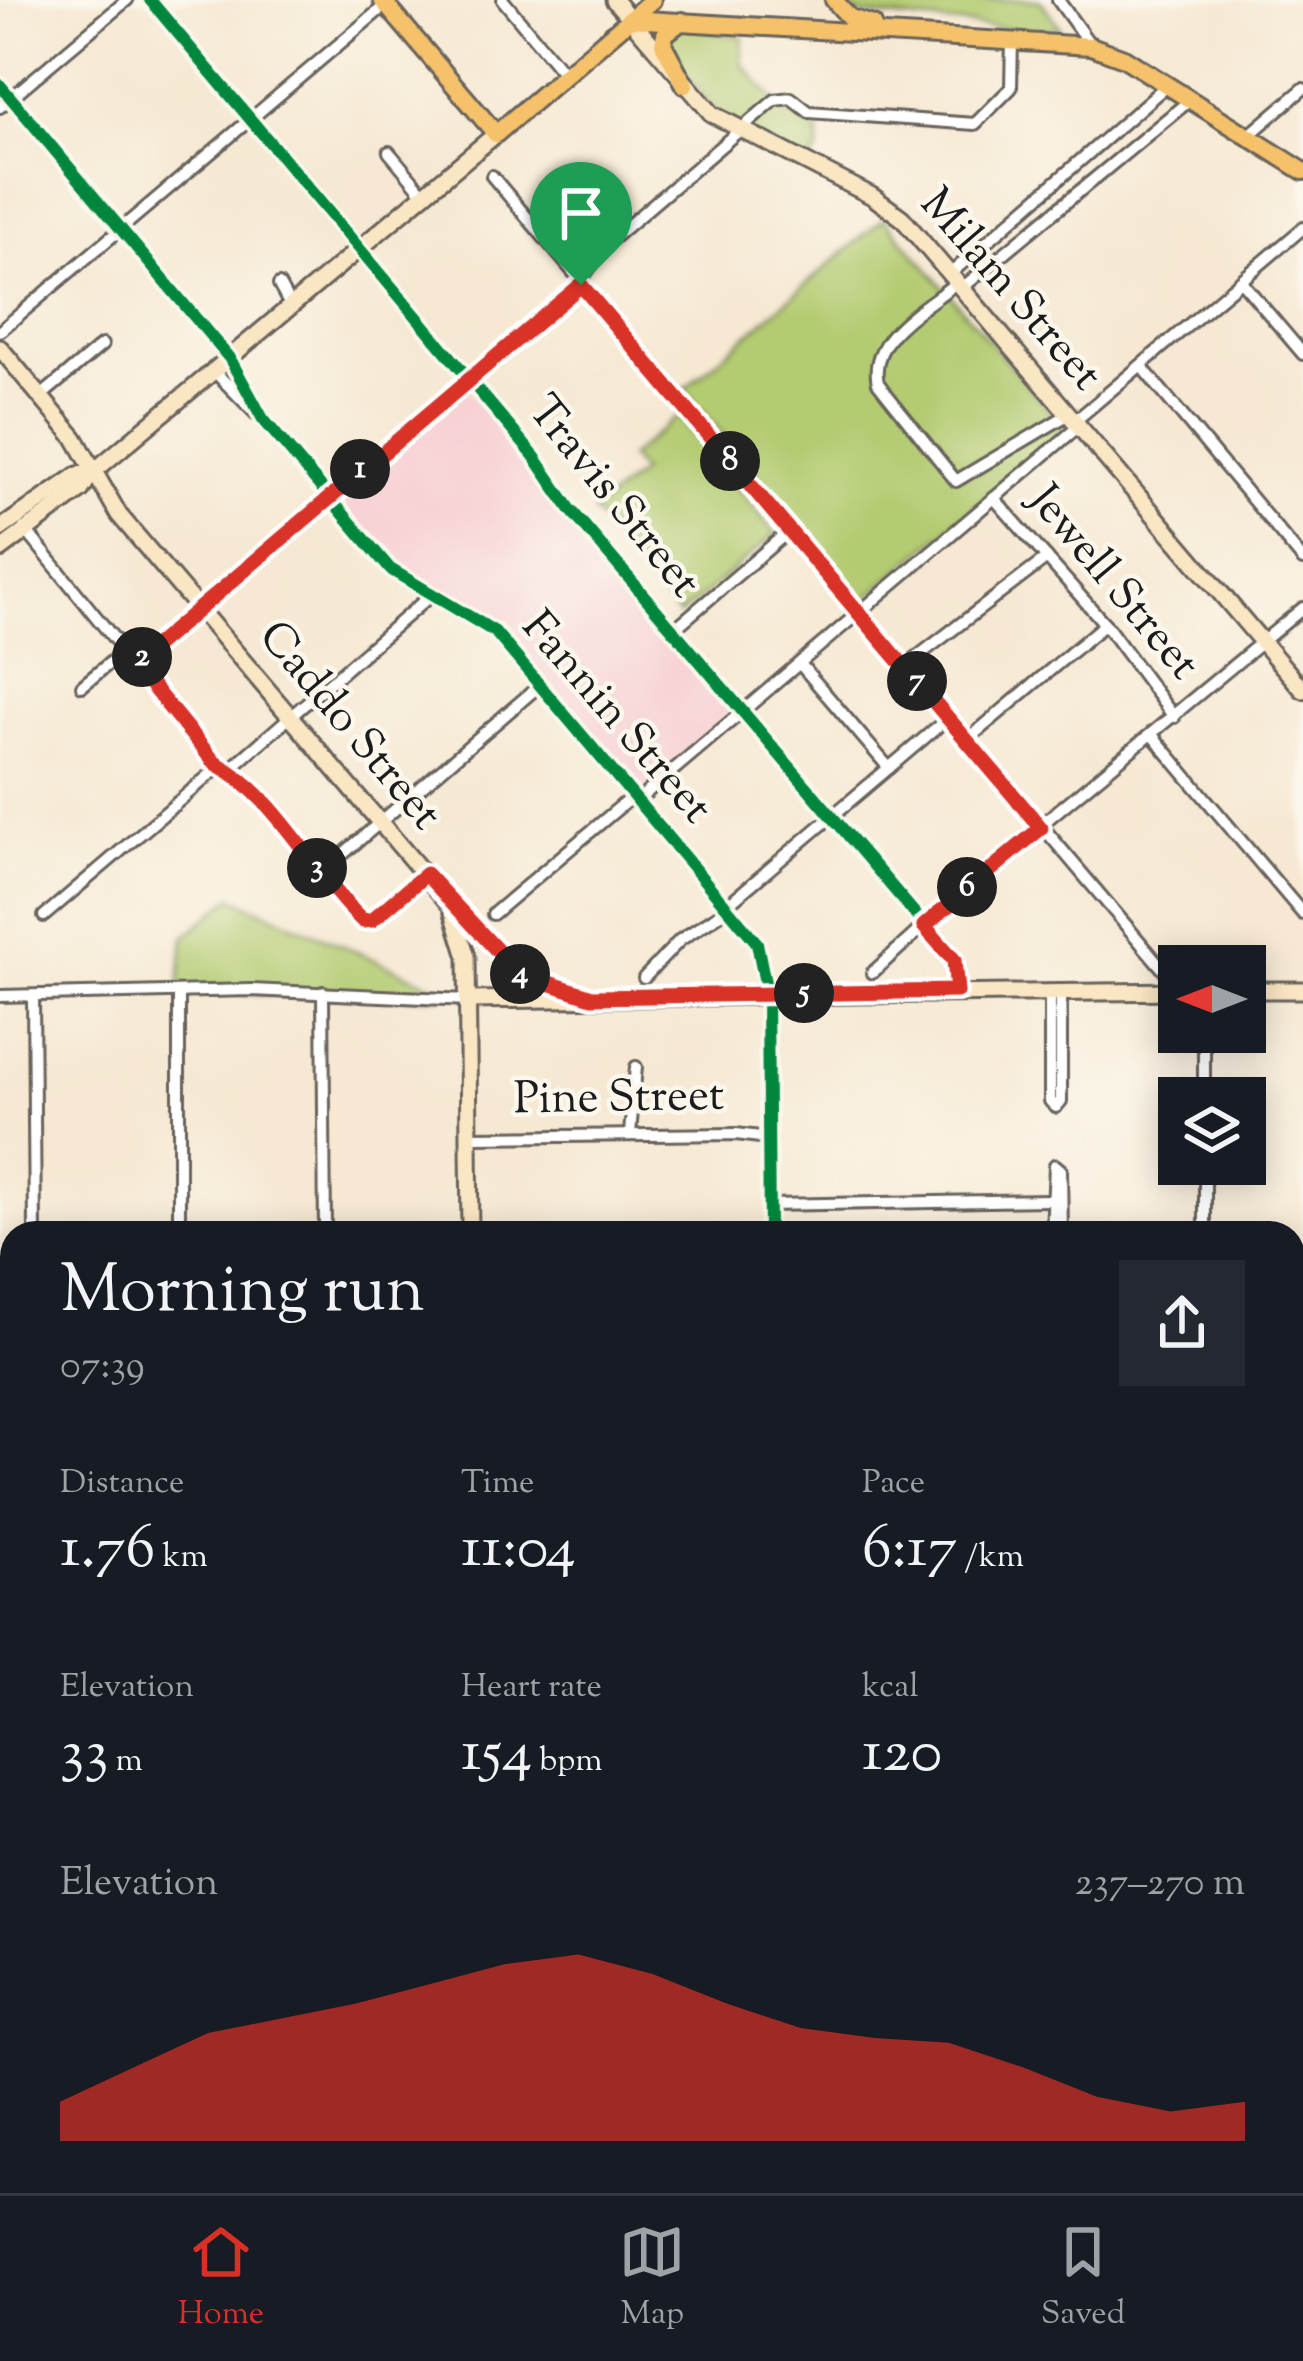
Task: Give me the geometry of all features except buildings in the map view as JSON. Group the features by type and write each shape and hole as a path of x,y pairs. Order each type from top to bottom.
{"main road":[{"name":"Milam Street","path":"614,0 712,114 739,132 883,202 956,281 1303,690"},
{"path":"0,529 22,524 81,490 92,472 652,0"},
{"path":"817,28 828,19 832,0"},
{"path":"832,0 850,18 885,30"},
{"path":"386,2 496,134"},
{"path":"629,19 885,30 1091,46 1115,52 1303,171"},
{"path":"682,21 665,34 663,44 685,85"},
{"name":"Caddo Street","path":"0,348 74,438 119,515 444,895 464,937 470,1221"},
{"path":"0,550 22,524"},
{"path":"444,895 518,973 592,997"},
{"path":"468,1000 1158,990"},
{"path":"1266,990 1303,990"}],"street":[{"path":"0,107 127,0"},
{"name":"Travis Street","path":"150,0 954,960 957,991"},
{"path":"503,0 565,75"},
{"path":"1058,0 1091,46"},
{"path":"0,332 386,2"},
{"path":"134,664 580,284 610,241 757,114 784,97 809,112 975,124 1012,88 1012,40"},
{"path":"1074,420 956,481 878,382 875,369 882,345 1167,85"},
{"name":"Fannin Street","path":"0,86 230,359 263,419"},
{"path":"1248,136 1303,89"},
{"path":"956,281 1190,100"},
{"path":"389,152 424,194"},
{"path":"473,153 1158,965"},
{"path":"494,914 801,665 994,498 1074,420 1303,228"},
{"path":"1241,281 1303,354"},
{"path":"279,285 292,307"},
{"path":"41,396 102,345"},
{"path":"1141,366 1303,560"},
{"name":"Fannin Street","path":"215,372 263,419 390,569 495,632 728,906 761,952 767,993 769,1221"},
{"name":"Jewell Street","path":"994,498 1105,624 1174,717"},
{"path":"22,524 134,664 367,922 426,874"},
{"path":"673,630 789,531"},
{"path":"905,667 1047,557"},
{"path":"44,916 431,595"},
{"path":"872,974 1303,608"},
{"path":"967,740 1105,624"},
{"path":"82,686 124,651"},
{"path":"801,665 889,768"},
{"path":"321,873 540,685"},
{"path":"644,978 680,940 728,906 949,718"},
{"name":"Jewell Street","path":"1152,735 1303,914"},
{"path":"1055,991 1061,1101 1056,1107 1050,1102 1055,991"},
{"path":"0,996 323,992 468,1000"},
{"path":"323,992 325,1221"},
{"path":"179,993 179,1221"},
{"path":"33,996 35,1221"},
{"path":"630,1133 636,1066"},
{"name":"Pine Street","path":"470,1137 630,1133 768,1138"},
{"path":"1052,1221 1051,1170 1058,1166 1061,1221"},
{"path":"1205,1185 1205,1221"},
{"path":"769,1205 1051,1200"}],"shaded area":[{"path":"467,391 536,470 552,500 732,710 646,788 634,788 489,621 396,570 341,502"}],"green space":[{"path":"843,0 1040,0 1061,28 1022,30 857,14"},
{"path":"663,22 743,37 742,63 777,104 787,105 819,133 818,152 807,165 728,126 649,31"},
{"path":"884,218 1066,430 863,601 684,389"},
{"path":"678,416 776,534 679,616 593,512 641,472 629,457"},
{"path":"232,897 446,991 440,997 179,993 184,937"}],"cycle path":[{"path":"150,0 534,456 571,510 954,960 957,991"},
{"path":"0,85 230,359 263,419 390,569 495,632 757,943 767,993 769,1221"}],"route":[{"path":"581,285 1041,828 924,926 954,960 957,991 592,997 546,986 518,973 426,874 372,920 363,921 250,790 229,768 215,763 134,664 581,285"}]}
